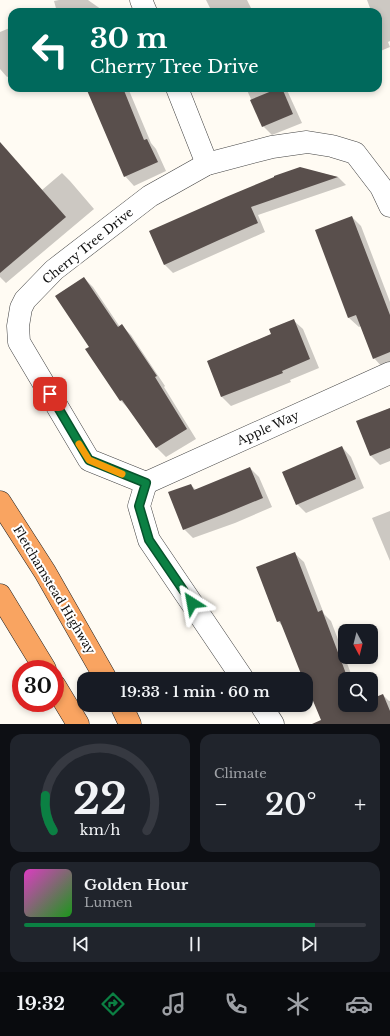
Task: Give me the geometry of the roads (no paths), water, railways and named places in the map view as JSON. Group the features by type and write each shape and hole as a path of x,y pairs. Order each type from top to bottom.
{"highway":[{"name":"Fletchamstead Highway","path":"0,502 45,572 102,672"},
{"path":"0,596 39,660"},
{"path":"64,701 78,724"},
{"path":"124,712 130,724"}],"street":[{"path":"179,92 207,164"},
{"name":"Cherry Tree Drive","path":"146,483 89,460 19,342 18,326 21,308 25,300 54,270 150,196 207,164 272,147 307,142 332,146 355,153 381,187 390,206"},
{"name":"Apple Way","path":"146,483 390,373"},
{"path":"146,483 139,506 149,540 238,672"},
{"path":"265,712 273,724"}]}
